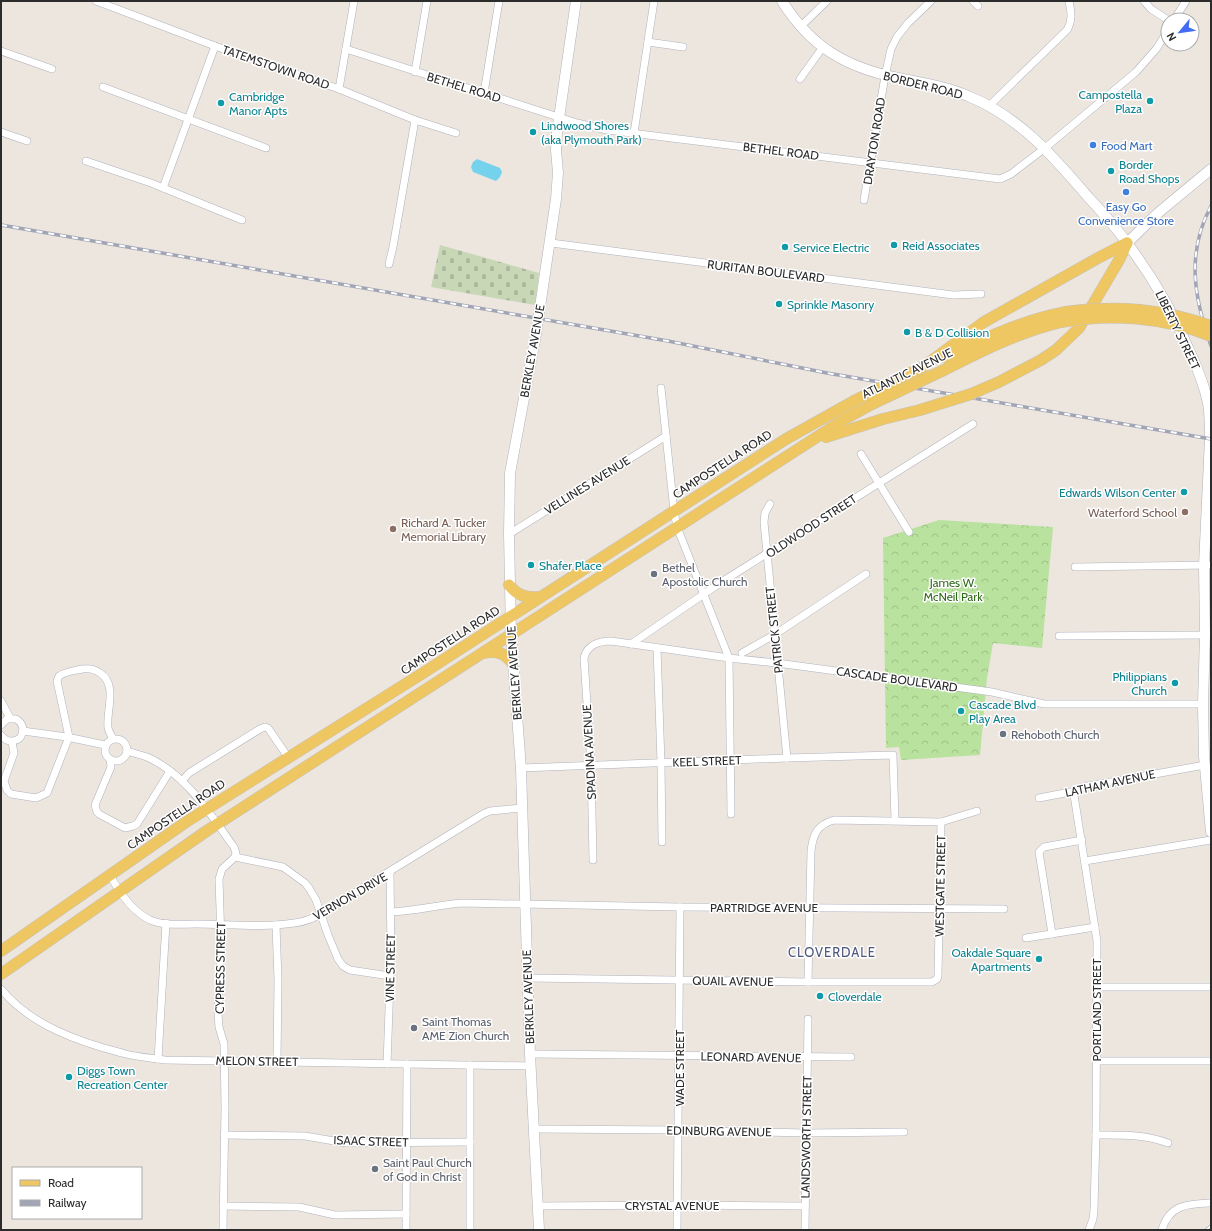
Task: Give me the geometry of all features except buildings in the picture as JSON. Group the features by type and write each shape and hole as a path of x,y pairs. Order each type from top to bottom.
{"main road":[{"path":"923,367 970,331 996,315 1127,243"},
{"path":"1,974 218,824 806,444 854,427 920,410 971,394 999,382 1041,360 1067,340 1079,328 1119,260 1127,243"},
{"name":"ATLANTIC AVENUE","path":"923,367 1016,325 1043,316 1066,312 1107,308 1135,309 1195,320 1211,326"},
{"name":"ATLANTIC AVENUE","path":"806,444 843,420 872,404 980,351 1037,328 1076,319 1140,319 1183,327 1211,336"},
{"name":"CAMPOSTELLA ROAD","path":"1,951 207,809 786,439 854,401 923,367"},
{"path":"509,585 514,592 521,596 540,597"},
{"path":"481,653 493,651 500,652 513,664"}],"street":[{"name":"TATEMSTOWN ROAD","path":"96,1 339,90 415,120 456,133"},
{"path":"339,90 354,1"},
{"path":"415,72 427,1"},
{"path":"484,93 499,1"},
{"name":"BERKLEY AVENUE","path":"539,1230 530,1054 521,768 510,616 508,534 510,473 536,334 550,243 558,180 556,150 559,117 576,1"},
{"path":"634,133 654,1"},
{"name":"BORDER ROAD","path":"782,1 800,27 822,47 854,66 885,76 940,86 968,96 989,106 1015,122 1045,148 1127,243"},
{"path":"800,27 827,1"},
{"name":"DRAYTON ROAD","path":"864,200 885,76 892,49 897,37 908,23 931,1"},
{"path":"989,106 1067,30 1071,23 1069,1"},
{"path":"1144,1 1151,9 1160,15"},
{"path":"1179,12 1186,1"},
{"path":"648,42 683,47"},
{"name":"BETHEL ROAD","path":"346,49 592,127 1000,179 1011,174 1045,148 1136,72 1160,43"},
{"path":"163,188 216,46"},
{"path":"800,79 822,47"},
{"path":"1,51 52,69"},
{"path":"103,88 266,148"},
{"path":"389,264 415,120"},
{"path":"1,132 27,141"},
{"path":"86,161 163,188 242,220"},
{"path":"1127,243 1158,213 1211,170"},
{"name":"RURITAN BOULEVARD","path":"550,243 953,295 981,294"},
{"name":"LIBERTY STREET","path":"1127,243 1169,307 1200,376 1208,404 1210,420 1208,565 1203,704 1211,832"},
{"path":"661,388 677,527 729,658 731,814"},
{"name":"OLDWOOD STREET","path":"631,644 705,595 720,583 973,424"},
{"name":"VELLINES AVENUE","path":"508,534 666,436"},
{"path":"861,454 909,532"},
{"name":"PATRICK STREET","path":"770,504 764,517 766,555 786,758"},
{"path":"1075,567 1208,565"},
{"path":"742,653 774,635 866,574"},
{"path":"1059,636 1205,635"},
{"name":"CASCADE BOULEVARD","path":"591,646 605,641 631,644 992,692 1044,704 1203,704"},
{"name":"SPADINA AVENUE","path":"591,646 586,653 584,666 591,765 593,860"},
{"path":"657,648 662,842"},
{"path":"12,742 14,753 4,781 5,786 11,794 36,798 44,795 49,791 69,737 57,681 59,676 63,673 88,668 99,672 108,681 110,689 108,725 109,732 113,739"},
{"path":"1,701 10,718"},
{"path":"1,725 10,718 20,721 23,731 20,738 12,742"},
{"path":"182,781 189,773 260,728 268,728 288,757"},
{"path":"23,731 69,737 105,745 113,739 119,739 126,745 127,751 121,760 116,761 110,759 106,755 105,745"},
{"path":"1,734 8,741 12,742"},
{"path":"127,751 147,757 170,771 182,781 218,824 236,850 235,857 283,868 309,888 316,900 338,959 343,966 350,970 390,976"},
{"name":"KEEL STREET","path":"521,768 731,759 893,755 895,820"},
{"name":"LATHAM AVENUE","path":"1039,798 1075,791 1080,788 1207,757"},
{"path":"110,759 110,767 95,808 99,814 125,828 136,824 170,771"},
{"name":"PORTLAND STREET","path":"1075,791 1074,795 1097,940 1097,1061 1094,1210 1093,1219 1089,1230"},
{"name":"VERNON DRIVE","path":"110,875 120,891 138,912 158,923 276,925 301,922 320,914 482,814 490,811 522,808"},
{"path":"940,822 977,811"},
{"name":"WESTGATE STREET","path":"809,908 812,841 814,834 818,829 834,820 940,822 940,908 937,979"},
{"path":"1052,934 1039,852 1044,847 1082,840"},
{"path":"1085,861 1211,840"},
{"name":"CYPRESS STREET","path":"223,1230 224,1044 219,1027 218,1014 221,924 219,878 222,869 235,857"},
{"name":"VINE STREET","path":"387,1064 391,912 390,872"},
{"name":"PARTRIDGE AVENUE","path":"391,912 419,910 457,904 1004,909"},
{"name":"WADE STREET","path":"677,1230 680,907"},
{"path":"808,982 809,908"},
{"path":"158,1059 166,924"},
{"path":"276,925 277,1062"},
{"path":"1026,938 1095,927"},
{"name":"QUAIL AVENUE","path":"528,978 808,982 928,982 937,979"},
{"path":"1096,987 1211,987"},
{"name":"MELON STREET","path":"1,989 10,1001 23,1011 74,1038 123,1054 158,1059 224,1061 531,1066"},
{"name":"LANDSWORTH STREET","path":"805,1230 808,1019"},
{"name":"LEONARD AVENUE","path":"530,1054 807,1058 851,1057"},
{"path":"1097,1061 1211,1061"},
{"path":"406,1230 407,1064"},
{"path":"470,1065 470,1230"},
{"name":"EDINBURG AVENUE","path":"534,1129 807,1133 904,1132"},
{"name":"ISAAC STREET","path":"224,1135 305,1136 346,1143 470,1142"},
{"path":"1096,1135 1145,1136 1156,1138 1168,1143"},
{"path":"1162,1230 1168,1217 1177,1209 1190,1204 1211,1203"},
{"path":"223,1206 298,1207 336,1215 406,1214"},
{"name":"CRYSTAL AVENUE","path":"538,1206 805,1206"}],"green space":[{"path":"440,245 539,273 535,305 431,287"},
{"name":"James W. McNeil Park","path":"939,520 1053,527 1042,648 993,643 987,678 980,755 901,760 899,747 886,748 883,538"}],"water":[{"path":"477,159 500,168 502,172 500,177 496,181 473,172 471,167 473,162"}],"railway":[{"path":"1211,206 1203,224 1198,241 1195,276 1200,310 1211,346"},
{"path":"1,225 668,341 827,373 1211,439"},
{"path":"1206,1230 1211,1226"}],"place":[{"name":"Campostella Plaza","path":"1150,101"},
{"name":"Cambridge Manor Apts","path":"221,103"},
{"name":"Lindwood Shores (aka Plymouth Park)","path":"533,132"},
{"name":"Food Mart","path":"1093,145"},
{"name":"Border Road Shops","path":"1111,171"},
{"name":"Easy Go Convenience Store","path":"1126,192"},
{"name":"Reid Associates","path":"894,245"},
{"name":"Service Electric","path":"785,247"},
{"name":"Sprinkle Masonry","path":"779,304"},
{"name":"B & D Collision","path":"907,332"},
{"name":"Edwards Wilson Center","path":"1184,492"},
{"name":"Waterford School","path":"1185,512"},
{"name":"Richard A. Tucker Memorial Library","path":"393,529"},
{"name":"Shafer Place","path":"531,565"},
{"name":"Bethel Apostolic Church","path":"654,574"},
{"name":"Philippians Church","path":"1175,683"},
{"name":"Cascade Blvd Play Area","path":"961,711"},
{"name":"Rehoboth Church","path":"1003,734"},
{"name":"Oakdale Square Apartments","path":"1039,959"},
{"name":"Cloverdale","path":"820,996"},
{"name":"Saint Thomas AME Zion Church","path":"414,1028"},
{"name":"Diggs Town Recreation Center","path":"69,1077"},
{"name":"Saint Paul Church of God in Christ","path":"375,1169"}],"district":[{"name":"CLOVERDALE","path":"832,952"}]}
